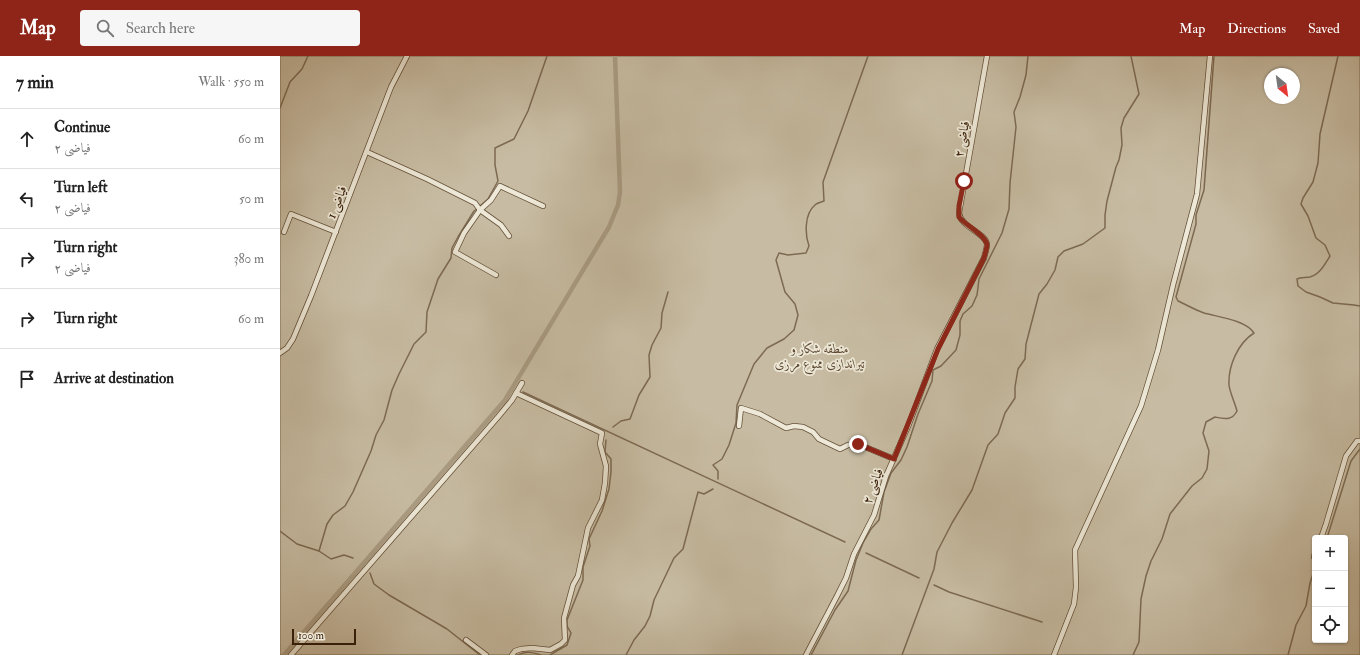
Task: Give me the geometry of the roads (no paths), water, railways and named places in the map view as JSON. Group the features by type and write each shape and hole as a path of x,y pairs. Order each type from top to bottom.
{"street":[{"name":"فیاضی 1","path":"280,353 287,348 292,339 311,296 391,87 406,56"},
{"name":"فیاضی ۲","path":"806,655 846,578 854,554 874,515 879,496 938,349 984,258 987,244 982,236 962,220 959,213 987,56"},
{"path":"1054,655 1074,604 1076,587 1075,550 1141,406 1158,350 1173,285 1197,194 1210,56"},
{"path":"367,152 427,179 475,203 479,208 501,225 509,236"},
{"path":"496,275 455,252 464,232 479,208 491,200 500,186 543,206"},
{"path":"284,232 291,214 336,232"},
{"path":"291,655 498,417 522,383"},
{"path":"512,655 515,651 521,649 532,648 550,650 565,640 564,618 573,586 578,576 588,528 602,500 606,466 600,444 602,433 516,393"},
{"path":"739,426 741,408 760,414 786,428 794,426 803,427 813,432 819,439 840,449 848,445 858,444 894,459"},
{"path":"1322,535 1346,456 1356,441 1360,441"},
{"path":"466,640 486,655"}],"waterway":[{"path":"280,108 290,82 302,69 308,56"},
{"path":"480,206 488,199 498,181 495,165 495,148 514,139 528,111 547,56"},
{"path":"284,655 505,400 609,227 618,205 620,192 615,56"},
{"path":"718,479 718,471 713,465 722,459 729,445 736,423 737,405 754,364 767,348 784,339 794,330 798,315 795,304 785,292 776,260 779,253 788,255 806,253 809,246 806,231 807,219 811,209 816,204 824,201 823,182 868,56"},
{"path":"811,655 835,610 848,591 856,560 871,529 879,520 884,492 891,473 901,460 907,447 918,414 932,381 933,370 941,366 956,350 960,335 960,321 963,314 972,306 977,295 979,279 1002,233 1009,209 1010,183 1016,127 1014,112 1026,75 1028,56"},
{"path":"902,655 934,569 937,552 972,490 988,445 998,434 1005,413 1015,398 1018,369 1025,359 1026,344 1039,294 1055,270 1058,257 1064,251 1083,244 1105,228 1107,201 1122,145 1121,128 1124,118 1139,94 1131,56"},
{"path":"1133,655 1139,642 1141,599 1151,561 1162,539 1170,514 1192,486 1202,478 1207,469 1209,451 1203,433 1206,422 1215,417 1225,419 1230,418 1237,411 1230,391 1230,370 1239,349 1248,337 1254,333 1245,325 1201,312 1178,301 1176,297 1196,224 1196,215 1204,190 1214,56"},
{"path":"1338,56 1320,134 1318,163 1313,182 1301,204 1308,216 1316,238 1325,245 1330,256 1317,274 1314,276 1297,279 1298,286 1306,292 1333,303 1360,306"},
{"path":"319,551 327,524 333,515 345,506 353,492 371,451 376,435 384,420 392,390 399,374 414,344 426,332 427,312 438,279 451,258 452,248 474,211 477,209"},
{"path":"613,427 621,421 630,419 639,395 650,377 649,355 652,345 661,328 662,313 668,292"},
{"path":"523,392 845,542"},
{"path":"550,655 567,645 571,633 567,626 567,620 583,580 583,567 590,546 589,539 602,511 609,489 611,459 605,452 606,440"},
{"path":"1328,535 1351,461 1360,449"},
{"path":"626,655 650,616 654,600 674,558 683,549 698,492 704,494 713,489"},
{"path":"280,531 297,544 319,551 331,559 344,555 353,558"},
{"path":"866,553 919,578"},
{"path":"1288,655 1296,625 1306,606 1310,583 1314,571"},
{"path":"370,573 374,584 389,595 447,629 480,655"},
{"path":"934,585 949,592 1042,622"},
{"path":"518,655 529,652 541,655"}],"park label":[{"name":"منطقه شکار و تیراندازی ممنوع مرزی","path":"820,356"}]}
